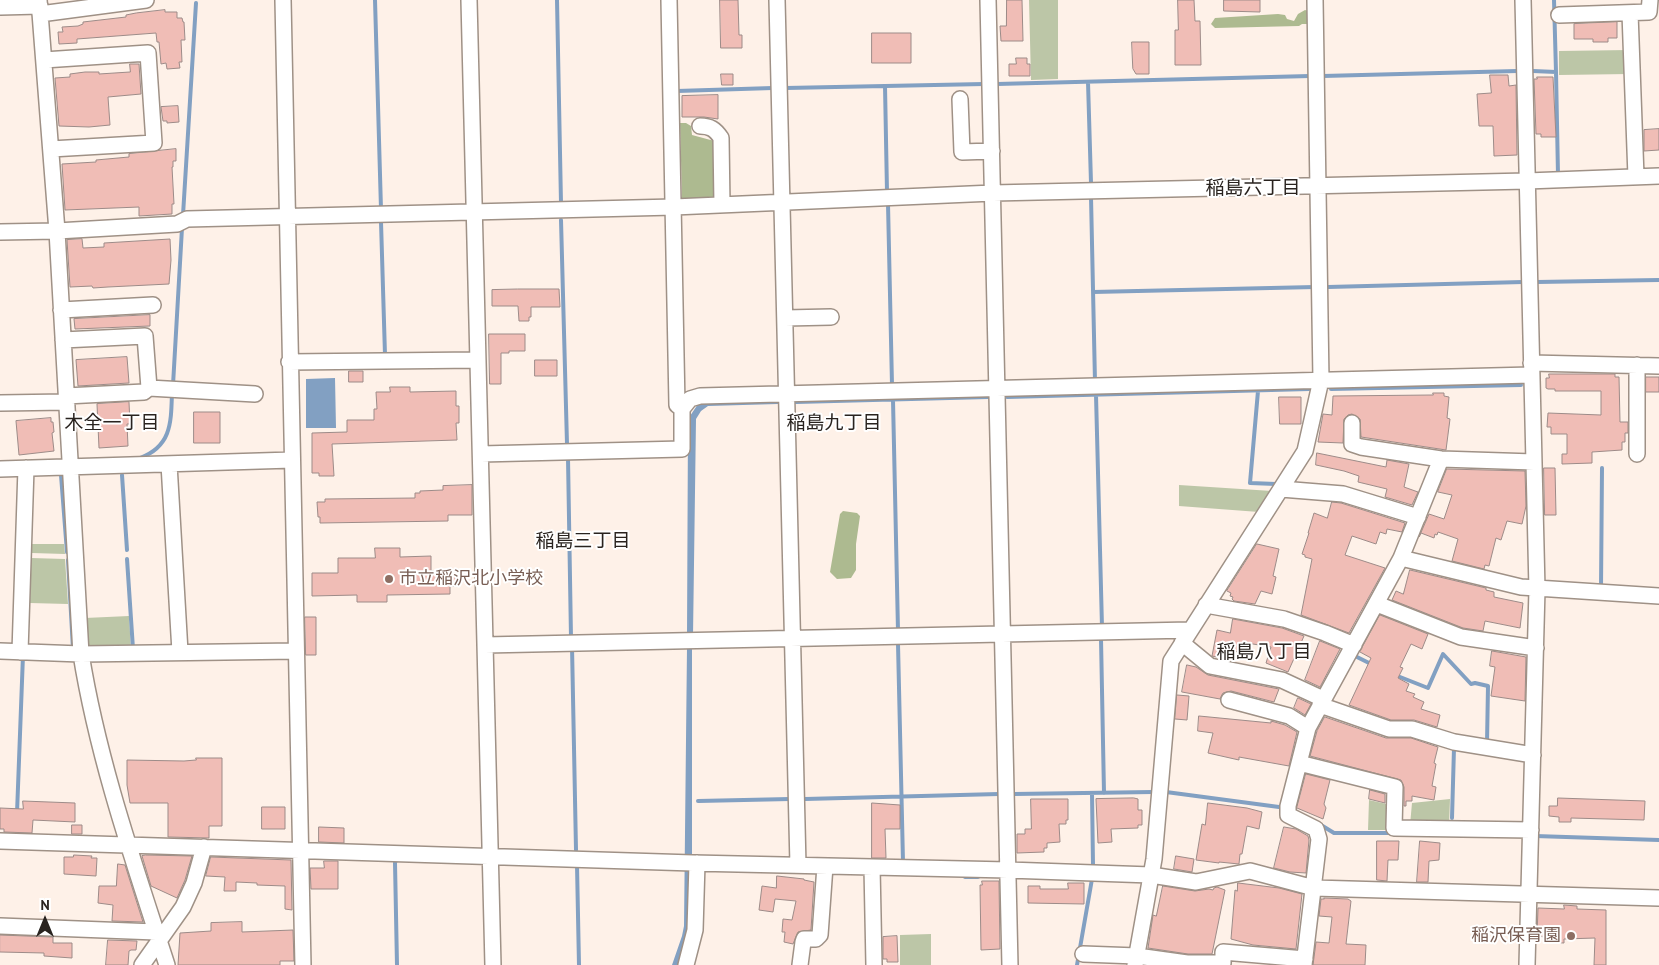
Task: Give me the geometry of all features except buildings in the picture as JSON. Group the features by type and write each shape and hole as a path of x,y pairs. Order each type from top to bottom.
{"street":[{"path":"0,7 40,7 146,0"},
{"path":"283,0 303,965"},
{"path":"469,0 493,965"},
{"path":"669,0 677,405 682,409"},
{"path":"777,0 798,866"},
{"path":"988,0 1010,965"},
{"path":"1136,960 1154,859 1171,661 1305,451 1322,380 1315,0"},
{"path":"1523,0 1537,589 1527,965"},
{"path":"1559,15 1650,12 1650,0"},
{"path":"40,7 57,231 81,654 95,728 128,845 167,965"},
{"path":"1630,13 1636,177"},
{"path":"44,60 148,53 154,142 51,149"},
{"path":"960,99 962,152 992,151"},
{"path":"700,126 709,126 717,131 721,138 722,205"},
{"path":"0,232 57,231 177,224 187,219 674,207 993,193 1527,181 1659,176"},
{"path":"61,310 153,305"},
{"path":"785,318 831,317"},
{"path":"63,340 145,336 149,388"},
{"path":"290,362 478,360"},
{"path":"1636,454 1637,366"},
{"path":"481,454 682,449 682,409 690,399 700,396 1322,380 1531,369 1659,366"},
{"path":"0,403 144,392 149,388 255,394"},
{"path":"1352,423 1352,444 1361,447 1441,459 1534,462"},
{"path":"1083,954 1136,960 1223,963 1223,952 1304,962 1319,839 1316,829 1288,815 1288,806 1308,728 1401,558 1441,459"},
{"path":"0,469 26,468 69,462 169,464 292,460"},
{"path":"169,464 180,652"},
{"path":"20,652 26,468"},
{"path":"1281,489 1343,494 1418,517"},
{"path":"1401,558 1522,587 1659,596"},
{"path":"1377,604 1461,637 1536,648"},
{"path":"1206,605 1284,619 1354,645"},
{"path":"485,645 1003,634 1186,636"},
{"path":"1186,636 1210,666 1282,680 1322,702 1389,729 1412,729 1454,742 1533,755"},
{"path":"0,651 81,654 296,651"},
{"path":"1229,700 1289,716 1308,728"},
{"path":"1299,763 1395,787 1394,828 1531,830"},
{"path":"0,841 691,863 1008,870 1151,875 1196,882 1250,871 1314,888 1659,898"},
{"path":"142,965 157,936 183,907 194,884 204,847"},
{"path":"686,965 691,958 696,916 691,863"},
{"path":"800,965 804,939 816,939 820,935 825,866"},
{"path":"872,867 874,965"},
{"path":"0,926 157,936"}],"green space":[{"path":"1029,0 1058,0 1058,79 1031,80"},
{"path":"1305,10 1308,11 1308,24 1299,26 1215,28 1211,24 1215,18 1278,14 1285,15 1287,19 1294,21 1298,14"},
{"path":"1629,50 1629,74 1559,75 1559,51"},
{"path":"680,123 686,123 691,126 692,135 718,142 719,195 711,203 684,203 682,198"},
{"path":"1179,485 1272,491 1259,512 1179,506"},
{"path":"843,511 857,513 860,516 856,544 856,570 851,578 837,579 830,572 840,514"},
{"path":"32,544 64,544 65,554 32,553"},
{"path":"31,558 65,559 68,604 30,603"},
{"path":"129,616 131,650 87,650 85,618"},
{"path":"1450,799 1449,825 1410,825 1412,803"},
{"path":"1369,800 1391,805 1391,830 1368,830"},
{"path":"931,934 931,965 900,965 900,935"}],"water":[{"path":"335,378 336,428 306,428 306,379"},
{"path":"778,400 778,404 708,406 701,411 696,419 693,636 687,636 688,419 698,404 705,401"},
{"path":"687,647 692,647 692,926 680,965 672,965 684,926"}],"waterway":[{"path":"375,0 381,209"},
{"path":"557,0 561,203"},
{"path":"1554,0 1556,72"},
{"path":"183,215 196,3"},
{"path":"1323,76 1517,71"},
{"path":"1533,71 1556,72 1558,175 1561,175"},
{"path":"997,84 1310,76"},
{"path":"1088,82 1091,183"},
{"path":"786,88 984,84"},
{"path":"885,86 887,192"},
{"path":"677,91 773,88"},
{"path":"1091,197 1095,382"},
{"path":"888,204 892,385"},
{"path":"561,220 567,444"},
{"path":"381,222 385,355"},
{"path":"173,385 182,228"},
{"path":"1537,282 1659,280"},
{"path":"1328,287 1523,282"},
{"path":"1093,292 1315,287"},
{"path":"1331,389 1521,385"},
{"path":"1007,397 1309,389"},
{"path":"1258,391 1250,483 1276,484"},
{"path":"140,458 158,447 168,432 172,392"},
{"path":"1096,395 1102,627"},
{"path":"796,402 988,397"},
{"path":"893,400 898,631"},
{"path":"568,458 571,638"},
{"path":"1601,588 1602,468"},
{"path":"61,475 67,552"},
{"path":"122,475 127,550"},
{"path":"127,559 133,649"},
{"path":"68,560 73,649"},
{"path":"1101,639 1104,793"},
{"path":"898,644 903,862"},
{"path":"572,646 576,850"},
{"path":"1395,675 1428,688 1443,654 1471,684 1488,686 1487,743"},
{"path":"17,813 23,655"},
{"path":"1355,656 1373,665"},
{"path":"1452,818 1454,748 1456,748"},
{"path":"1014,794 1153,792"},
{"path":"1166,792 1279,807"},
{"path":"1092,793 1093,865"},
{"path":"805,799 999,794"},
{"path":"698,801 790,799"},
{"path":"1321,825 1334,833 1394,833"},
{"path":"1535,836 1659,840"},
{"path":"396,860 397,965"},
{"path":"577,865 579,965"},
{"path":"965,877 978,877"},
{"path":"1077,965 1092,879"}],"place":[{"name":"市立稲沢北小学校","path":"389,579"},
{"name":"稲沢保育園","path":"1571,936"}],"district":[{"name":"稲島六丁目","path":"1253,189"},
{"name":"木全一丁目","path":"112,424"},
{"name":"稲島九丁目","path":"834,424"},
{"name":"稲島三丁目","path":"583,542"},
{"name":"稲島八丁目","path":"1264,653"}]}
